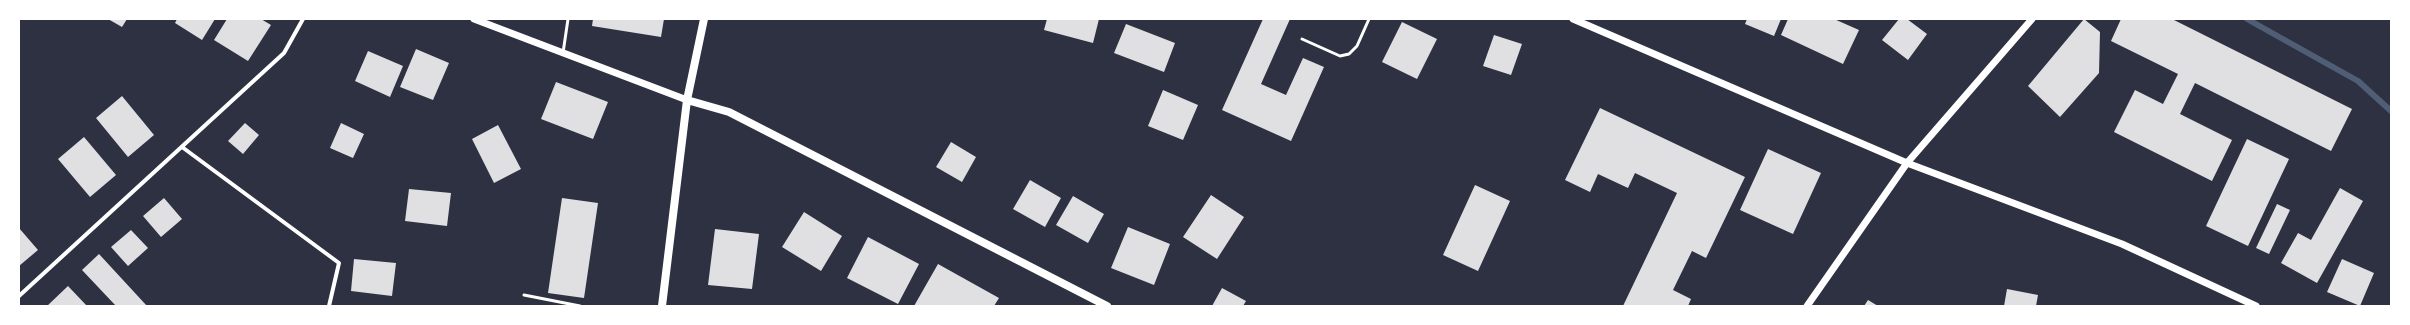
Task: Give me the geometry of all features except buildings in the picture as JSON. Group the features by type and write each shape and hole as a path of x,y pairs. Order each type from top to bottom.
{"main road":[{"path":"662,306 687,100 704,19"},
{"path":"687,100 729,112 1107,306"}],"street":[{"path":"19,296 284,53 303,19"},
{"path":"474,19 687,100"},
{"path":"1573,19 1907,163 2122,244 2256,306"},
{"path":"1807,306 1907,163 2032,19"},
{"path":"182,147 339,263 329,306"}],"lane":[{"path":"563,53 568,19"},
{"path":"1302,39 1340,56 1349,54 1358,46 1369,19"},
{"path":"524,295 580,306"}],"waterway":[{"path":"2247,19 2358,81 2391,111"}]}
